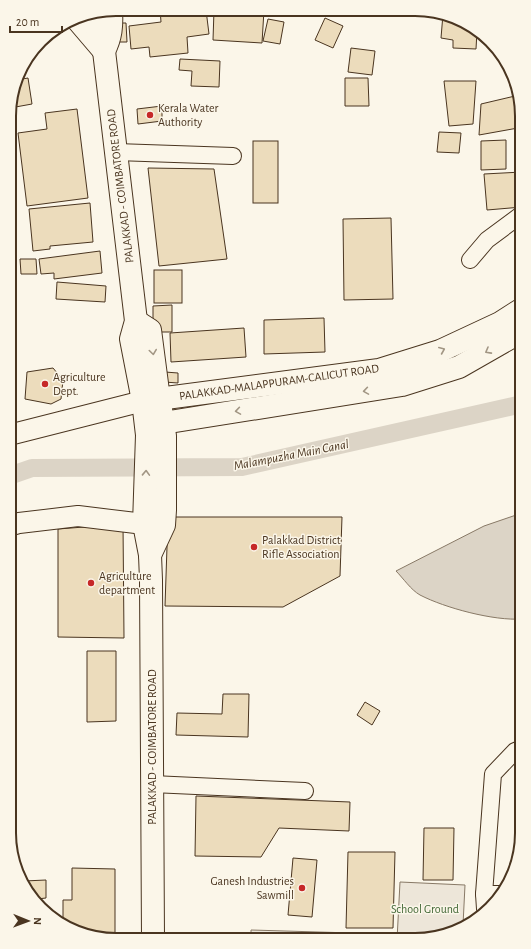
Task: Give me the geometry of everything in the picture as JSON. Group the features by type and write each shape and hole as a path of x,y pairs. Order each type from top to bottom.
{"main road":[{"name":"PALAKKAD - COIMBATORE ROAD","path":"104,51 110,40 112,27 111,16"},
{"name":"PALAKKAD - COIMBATORE ROAD","path":"94,19 104,51 136,321 131,339 154,419 150,555 153,933"},
{"path":"80,23 104,51"},
{"name":"PALAKKAD-MALAPPURAM-CALICUT ROAD","path":"426,366 440,351 500,323 515,313"},
{"name":"PALAKKAD-MALAPPURAM-CALICUT ROAD","path":"154,419 379,370 426,366 459,367 515,335"}],"street":[{"path":"116,152 233,156"},
{"path":"470,260 487,240 515,219"},
{"path":"16,433 99,412 154,419"},
{"path":"16,524 78,516 151,515"},
{"path":"484,901 493,774 515,751"},
{"path":"152,784 305,791"}],"green space":[{"name":"School Ground","path":"400,882 465,885 463,921 447,928 435,931 422,933 397,933"},
{"path":"251,930 352,933 251,933"}],"shaded area":[{"path":"515,515 515,619 498,618 470,613 430,600 417,593 396,571 484,526"}],"building":[{"path":"161,16 207,16 209,34 187,37 188,53 150,57 149,47 131,49 129,26 161,22"},
{"path":"214,16 264,16 262,43 213,40"},
{"path":"325,18 343,26 333,48 315,40"},
{"path":"268,19 284,22 280,44 263,41"},
{"path":"443,20 459,26 477,38 476,49 453,48 453,40 441,38"},
{"path":"118,23 126,23 127,42 119,42"},
{"path":"351,48 375,51 372,75 348,72"},
{"path":"180,59 220,61 219,87 191,86 192,71 179,70"},
{"path":"28,78 32,104 17,107 18,96 24,79"},
{"path":"345,78 368,78 369,106 345,106"},
{"path":"444,81 476,81 473,124 449,126"},
{"path":"513,96 515,129 479,135 481,104"},
{"name":"Kerala Water Authority","path":"162,106 162,121 138,124 137,109"},
{"path":"77,109 88,198 27,206 18,133 47,129 45,113"},
{"path":"439,132 461,133 459,153 437,152"},
{"path":"506,140 506,169 481,170 481,141"},
{"path":"253,141 278,141 278,203 253,203"},
{"path":"148,168 214,169 227,259 159,266"},
{"path":"515,172 515,208 487,210 484,174"},
{"path":"90,203 93,242 50,246 50,249 33,251 29,209"},
{"path":"391,218 393,299 344,300 343,219"},
{"path":"100,251 102,273 54,279 54,273 41,274 39,259"},
{"path":"20,259 36,259 37,274 21,274"},
{"path":"154,270 182,270 182,303 154,303"},
{"path":"57,282 106,286 105,302 56,299"},
{"path":"172,305 172,332 153,332 153,306"},
{"path":"324,318 325,352 264,354 264,320"},
{"path":"244,328 246,357 171,362 170,333"},
{"name":"Agriculture Dept.","path":"53,368 63,380 61,399 51,404 25,399 27,372"},
{"path":"165,372 178,373 178,383 164,382"},
{"name":"Palakkad District Rifle Association","path":"168,517 342,517 340,576 283,607 165,606"},
{"name":"Agriculture department","path":"123,524 124,638 58,637 58,529"},
{"path":"87,651 116,651 116,721 87,722"},
{"path":"223,694 249,694 248,737 176,735 177,713 222,714"},
{"path":"365,702 380,711 372,725 357,715"},
{"path":"196,796 350,802 349,831 279,828 261,857 195,856"},
{"path":"424,828 454,828 453,880 423,880"},
{"path":"348,852 395,852 393,928 346,928"},
{"name":"Ganesh Industries Sawmill","path":"293,858 317,860 312,917 288,915"},
{"path":"72,868 115,869 115,933 90,930 63,918 63,900 72,900"},
{"path":"46,880 46,898 41,899 28,881"}],"waterway":[{"name":"Malampuzha Main Canal","path":"16,474 32,468 242,467 515,406"}],"place":[{"name":"Kerala Water Authority","path":"150,115"},
{"name":"Agriculture Dept.","path":"45,384"},
{"name":"Palakkad District Rifle Association","path":"254,547"},
{"name":"Agriculture department","path":"91,583"},
{"name":"Ganesh Industries Sawmill","path":"302,888"}]}
